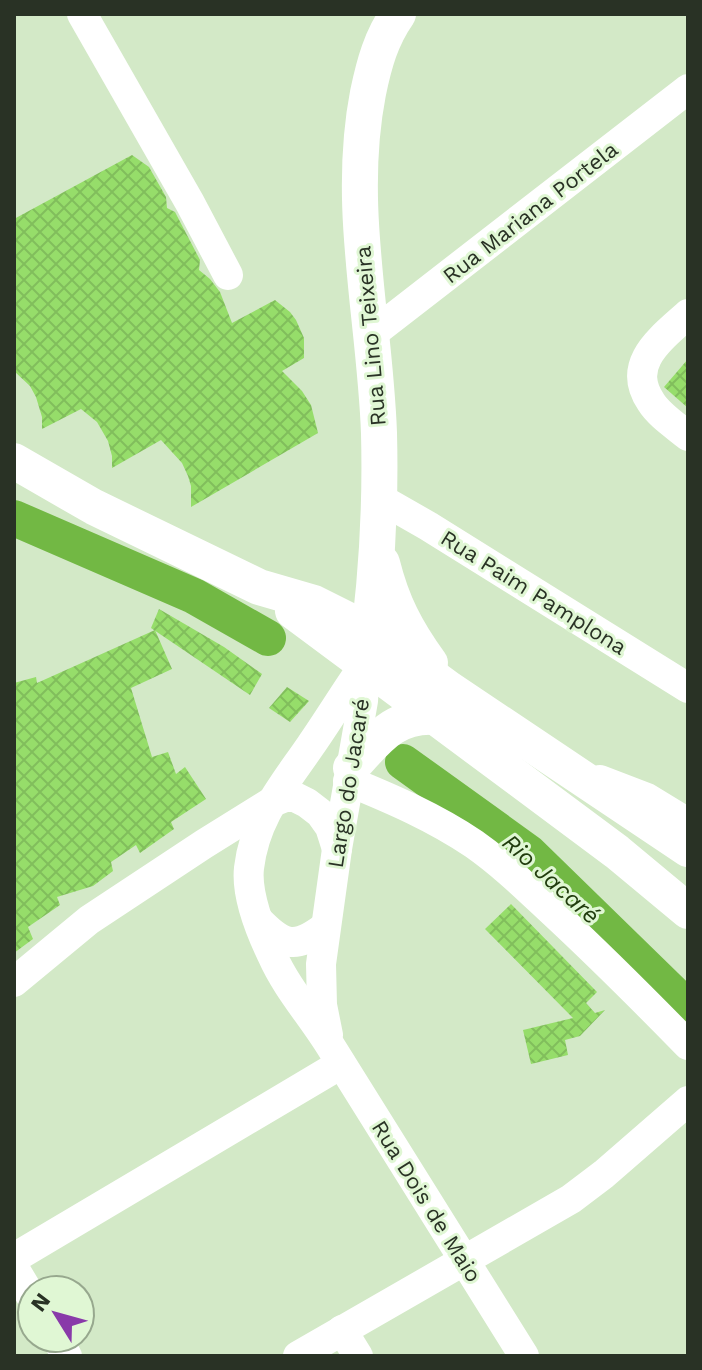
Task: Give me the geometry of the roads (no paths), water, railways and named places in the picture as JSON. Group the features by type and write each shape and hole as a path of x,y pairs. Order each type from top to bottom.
{"main road":[{"name":"Rua Lino Teixeira","path":"367,648 377,542 379,436 361,237 360,158 378,30 387,30 398,14"},
{"path":"14,461 94,507 259,587 314,603 367,648 443,703 688,911"},
{"path":"377,542 387,585 443,703 566,769 688,849"},
{"path":"349,775 381,736 405,719 421,716 443,703"}],"street":[{"path":"82,14 228,275"},
{"name":"Rua Mariana Portela","path":"372,334 688,89"},
{"path":"688,314 654,345 643,364 642,385 651,404 688,436"},
{"name":"Rua Paim Pamplona","path":"379,498 688,688"},
{"name":"Largo do Jacaré","path":"335,1054 320,986 325,927 363,701 367,648"},
{"name":"Largo do Jacaré","path":"335,1054 286,983 272,955 258,920 248,873 255,839 270,803 367,648"},
{"path":"566,769 634,792 688,823"},
{"path":"349,775 430,817 505,867 688,1045"},
{"path":"20,974 89,920 204,844 285,797 295,797 320,813 330,827 337,849"},
{"path":"258,920 283,942 311,938 325,927"},
{"path":"14,1258 335,1054"},
{"name":"Rua Dois de Maio","path":"335,1054 524,1356"},
{"path":"298,1356 571,1199 688,1101"},
{"path":"342,1330 358,1356"}],"waterway":[{"name":"Rio Jacaré","path":"14,518 194,596 268,638"},
{"name":"Rio Jacaré","path":"403,762 528,852 688,1008"}]}
